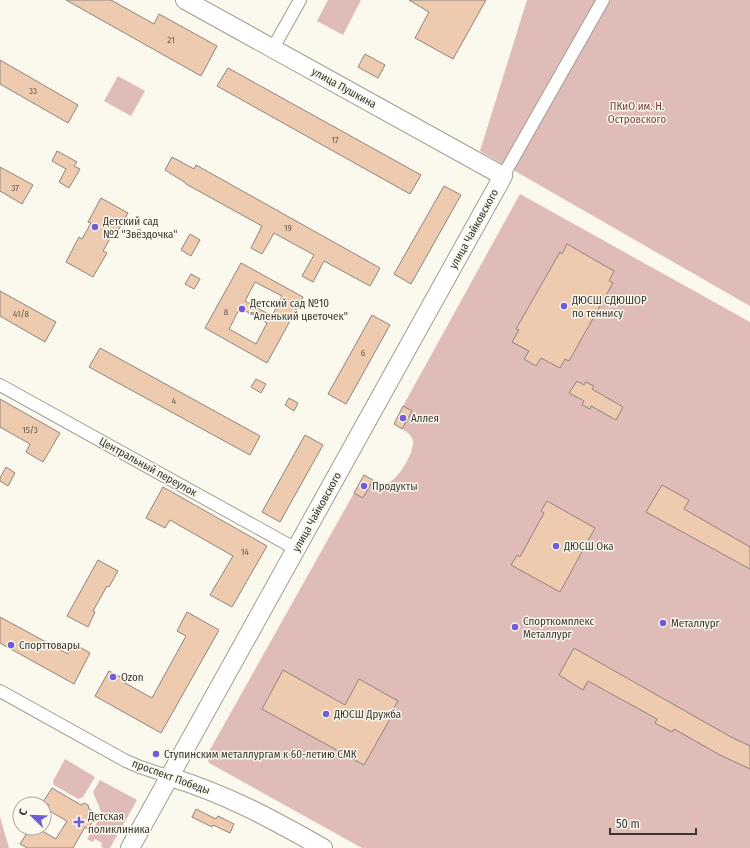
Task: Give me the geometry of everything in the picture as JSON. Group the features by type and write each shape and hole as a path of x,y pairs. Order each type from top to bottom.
{"main road":[{"name":"улица Пушкина","path":"185,0 503,176"},
{"name":"улица Чайковского","path":"130,848 503,176"},
{"name":"проспект Победы","path":"170,777 242,804 323,848"}],"street":[{"path":"273,48 300,0"},
{"path":"503,176 603,0"},
{"name":"Центральный переулок","path":"0,385 296,549"},
{"name":"проспект Победы","path":"0,691 126,761 170,777"}],"green space":[{"path":"328,0 361,0 343,35 317,21"},
{"name":"ПКиО им. Н. Островского","path":"527,0 750,0 750,306 480,151"},
{"path":"118,76 145,91 131,116 104,101"},
{"name":"Спорткомплекс Металлург","path":"520,194 750,322 750,848 362,848 209,763 207,755 354,493 363,497 373,480 388,483 397,476 409,457 413,440 409,434 402,429 412,411 403,406"},
{"path":"65,759 95,777 83,797 78,799 54,785 53,781"},
{"path":"100,780 137,800 110,848 103,848 101,846 102,843 95,839 93,842 87,839 102,814 93,792"},
{"path":"0,817 9,848 0,848"}],"building":[{"path":"66,0 111,0 154,24 159,14 217,46 201,76"},
{"path":"409,0 486,0 453,59 415,38 429,12"},
{"path":"365,54 385,65 378,78 358,67"},
{"path":"0,60 78,105 68,123 0,84"},
{"path":"228,68 421,175 410,194 217,86"},
{"path":"57,151 77,162 74,166 80,169 69,188 59,182 66,169 52,161"},
{"path":"172,157 194,169 196,165 380,268 370,286 324,261 313,282 302,276 314,255 274,233 262,254 251,248 262,226 186,184 165,170"},
{"path":"0,167 33,185 22,204 0,191"},
{"path":"444,186 461,195 411,284 394,274"},
{"path":"101,198 128,213 115,236 112,235 103,251 107,253 93,277 66,262 79,237 82,239 91,223 88,222"},
{"path":"190,234 200,240 191,256 181,250"},
{"name":"ДЮСШ СДЮШОР по теннису","path":"567,244 614,271 609,281 613,283 569,361 565,359 560,368 541,358 536,366 524,359 529,351 512,342 519,330 516,329 560,252 562,254"},
{"path":"241,263 303,297 267,363 205,328","holes":["255,282 282,296 272,316 245,301","240,308 267,323 256,344 229,329"]},
{"path":"191,274 200,279 194,289 185,284"},
{"path":"0,291 56,322 45,342 0,316"},
{"path":"372,315 390,325 346,404 328,394"},
{"path":"100,348 260,436 250,455 89,367"},
{"path":"256,379 266,384 261,393 251,387"},
{"path":"577,381 584,385 586,382 594,386 592,389 623,407 616,420 591,406 590,409 582,405 584,401 569,393"},
{"path":"289,398 298,403 294,411 285,405"},
{"path":"0,399 60,433 43,462 26,452 30,444 0,427"},
{"name":"Аллея","path":"403,406 412,411 402,429 394,424"},
{"path":"305,435 323,445 280,522 262,512"},
{"path":"6,467 15,473 8,486 0,481"},
{"name":"Продукты","path":"364,475 373,480 363,498 354,493"},
{"path":"662,485 689,500 684,509 750,547 750,569 646,512"},
{"path":"163,487 267,546 232,607 210,595 233,556 170,520 165,528 146,518"},
{"name":"ДЮСШ Ока","path":"547,501 595,528 560,592 511,565 517,555 520,557 544,513 541,511"},
{"path":"98,560 118,571 109,587 107,586 93,611 95,612 88,627 67,616"},
{"path":"187,612 219,630 161,733 95,696 109,671 126,680 125,683 152,698 186,636 177,631"},
{"path":"0,617 68,654 74,644 90,653 74,684 0,643"},
{"path":"574,648 731,737 750,746 750,769 720,755 674,729 672,732 655,723 657,719 588,681 583,690 559,675"},
{"name":"ДЮСШ Дружба","path":"283,670 345,705 359,679 398,701 388,718 390,719 364,765 262,709"},
{"name":"Детская поликлиника","path":"52,788 81,805 84,803 88,805 89,809 97,814 88,829 85,827 73,848 27,848 20,844 25,836 51,836 56,839 67,821 52,812 52,796 47,796"},
{"path":"196,809 216,819 218,816 234,824 230,833 213,825 212,827 192,817"}],"place":[{"name":"Детский сад №2 \"Звёздочка\"","path":"95,227"},
{"name":"ДЮСШ СДЮШОР по теннису","path":"564,306"},
{"name":"Детский сад №10 \"Аленький цветочек\"","path":"242,309"},
{"name":"Аллея","path":"403,418"},
{"name":"Продукты","path":"364,486"},
{"name":"ДЮСШ Ока","path":"556,546"},
{"name":"Металлург","path":"663,623"},
{"name":"Спорткомплекс Металлург","path":"515,627"},
{"name":"Спорттовары","path":"11,645"},
{"name":"Ozon","path":"113,677"},
{"name":"ДЮСШ Дружба","path":"326,714"},
{"name":"Ступинским металлургам к 60-летию СМК","path":"156,754"},
{"name":"Детская поликлиника","path":"79,822"}]}
